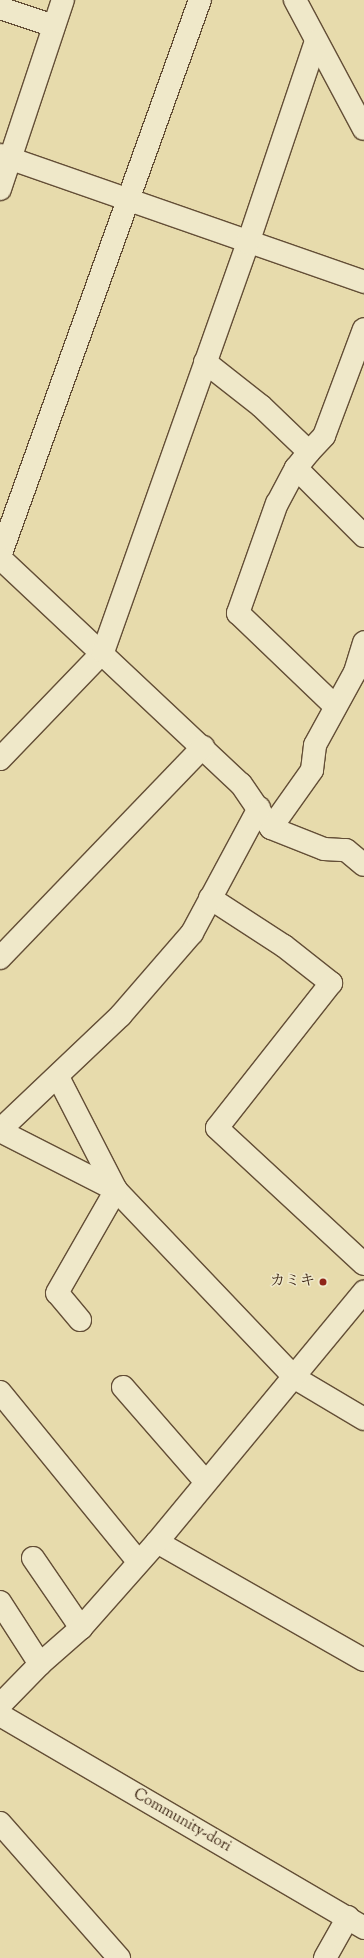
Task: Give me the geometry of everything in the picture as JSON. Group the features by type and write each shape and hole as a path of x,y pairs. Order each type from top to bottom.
{"street":[{"path":"0,189 6,157 63,0"},
{"path":"200,0 0,557 241,784 259,808 271,828 324,849 346,850 364,865"},
{"path":"295,0 316,41 358,113 364,129"},
{"path":"0,8 54,26"},
{"path":"0,759 102,652 248,242 316,41"},
{"path":"6,157 364,282"},
{"path":"335,706 238,613 277,503 302,460 324,436 364,330"},
{"path":"205,362 261,406 302,460 364,536"},
{"path":"271,828 312,770 315,745 335,706 355,672 364,642"},
{"path":"0,958 203,747"},
{"path":"116,1190 0,1130 58,1077 121,1015 192,933 259,808"},
{"path":"210,898 284,946 331,983 217,1128 364,1264"},
{"path":"58,1077 116,1190 295,1378 364,1419"},
{"path":"80,1320 57,1293 116,1190"},
{"path":"0,1705 40,1664 81,1628 138,1561 157,1542 295,1378 364,1292"},
{"path":"123,1387 206,1482"},
{"path":"0,1392 138,1561"},
{"path":"157,1542 364,1660"},
{"path":"33,1558 81,1628"},
{"path":"0,1602 40,1664"},
{"name":"Community-dori","path":"0,1715 356,1922"},
{"path":"0,1823 113,1956"},
{"path":"325,1958 356,1922"}],"place":[{"name":"カミキ","path":"323,1282"}]}
